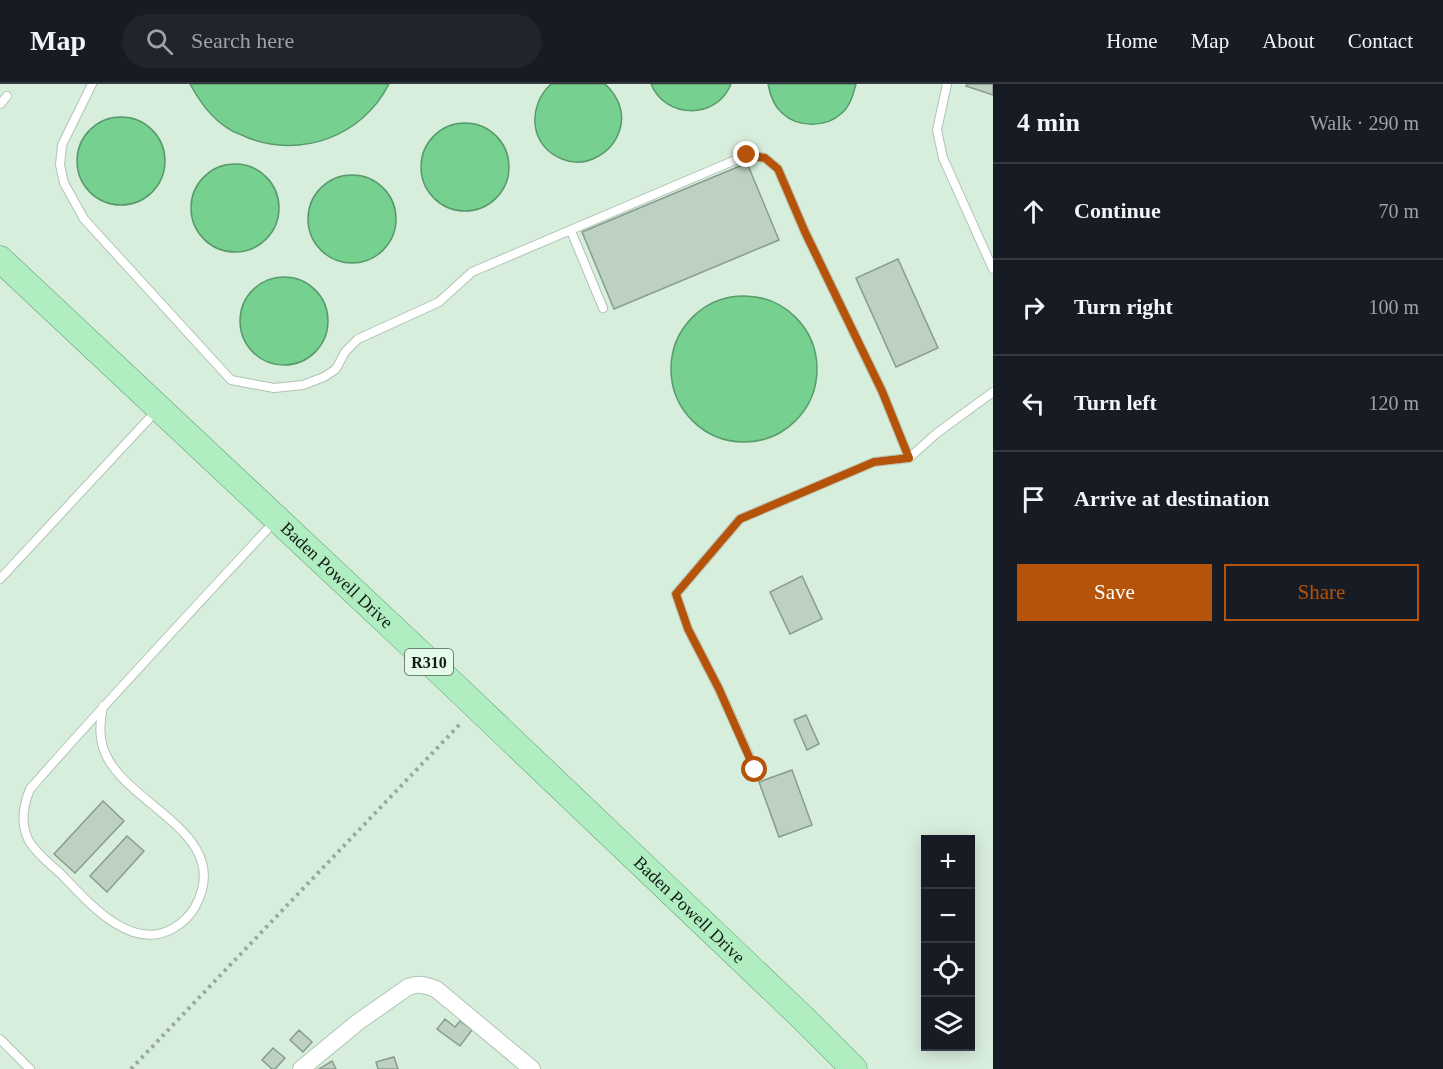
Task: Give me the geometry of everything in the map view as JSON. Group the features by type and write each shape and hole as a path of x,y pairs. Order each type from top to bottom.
{"main road":[{"name":"Baden Powell Drive","path":"0,259 477,707 854,1069"}],"street":[{"path":"301,1069 358,1022 408,987 424,984 436,989 532,1069"}],"lane":[{"path":"92,84 62,145 60,165 64,183 84,219 231,380 274,388 303,385 324,377 336,369 345,352 358,339 439,302 472,272 747,155 765,158 778,169 805,232 882,391 909,458"},
{"path":"946,84 937,130 943,158 993,269"},
{"path":"0,104 7,96"},
{"path":"571,231 603,308"},
{"path":"755,770 719,689 688,629 676,594 740,519 874,462 909,458 937,433 993,392"},
{"path":"0,578 159,409"},
{"path":"103,706 101,741 107,757 121,775 187,836 200,854 204,873 201,894 194,909 181,924 168,931 150,934 129,930 111,921 90,904 30,842 24,826 23,806 30,789 103,706 277,519"},
{"path":"0,1039 30,1069"}],"path":[{"path":"131,1069 477,707"}],"shaded area":[{"path":"190,84 389,84 363,118 346,130 328,139 308,144 287,145 267,143 246,137 223,125 211,115"},
{"path":"551,84 605,84 610,89 617,99 622,116 616,138 605,152 589,160 571,162 551,153 543,145 535,125 535,114 543,93"},
{"path":"651,84 731,84 724,96 715,104 691,111 667,104 658,96"},
{"path":"768,84 856,84 849,104 842,113 820,124 804,124 789,118 776,107"},
{"path":"121,117 138,121 152,130 161,144 165,161 161,178 152,192 138,201 121,205 104,201 90,192 81,178 77,161 81,144 90,130 104,121"},
{"path":"465,123 482,127 496,136 505,150 509,167 505,184 496,198 482,207 465,211 448,207 434,198 425,184 421,167 425,150 434,136 448,127"},
{"path":"235,164 252,168 266,177 275,191 279,208 275,225 266,239 252,248 235,252 218,248 204,239 195,225 191,208 195,191 204,177 218,168"},
{"path":"352,175 369,179 383,188 392,202 396,219 392,236 383,250 369,259 352,263 335,259 321,250 312,236 308,219 312,202 321,188 335,179"},
{"path":"284,277 301,281 315,290 324,304 328,321 324,338 315,352 301,361 284,365 267,361 253,352 244,338 240,321 244,304 253,290 267,281"},
{"path":"744,296 772,302 795,318 811,341 817,369 811,397 795,420 772,436 744,442 716,436 693,420 677,397 671,369 677,341 693,318 716,302"}],"building":[{"path":"967,84 993,84 993,95 966,86"},
{"path":"747,163 779,240 614,309 582,232"},
{"path":"898,259 938,348 896,367 856,278"},
{"path":"802,576 822,619 790,634 770,592"},
{"path":"806,715 819,744 807,750 794,720"},
{"path":"792,770 812,825 779,837 759,782"},
{"path":"103,801 124,821 75,873 54,854"},
{"path":"127,836 144,851 107,892 90,876"},
{"path":"445,1019 455,1027 460,1021 472,1030 460,1046 437,1029"},
{"path":"299,1030 312,1042 303,1052 290,1040"},
{"path":"273,1048 285,1058 275,1069 262,1060"},
{"path":"394,1057 398,1069 378,1069 376,1062"},
{"path":"332,1061 336,1069 319,1069"}],"route":[{"path":"747,155 765,158 778,169 805,232 882,391 909,458 874,462 740,519 676,594 688,629 719,689 755,770"}]}
